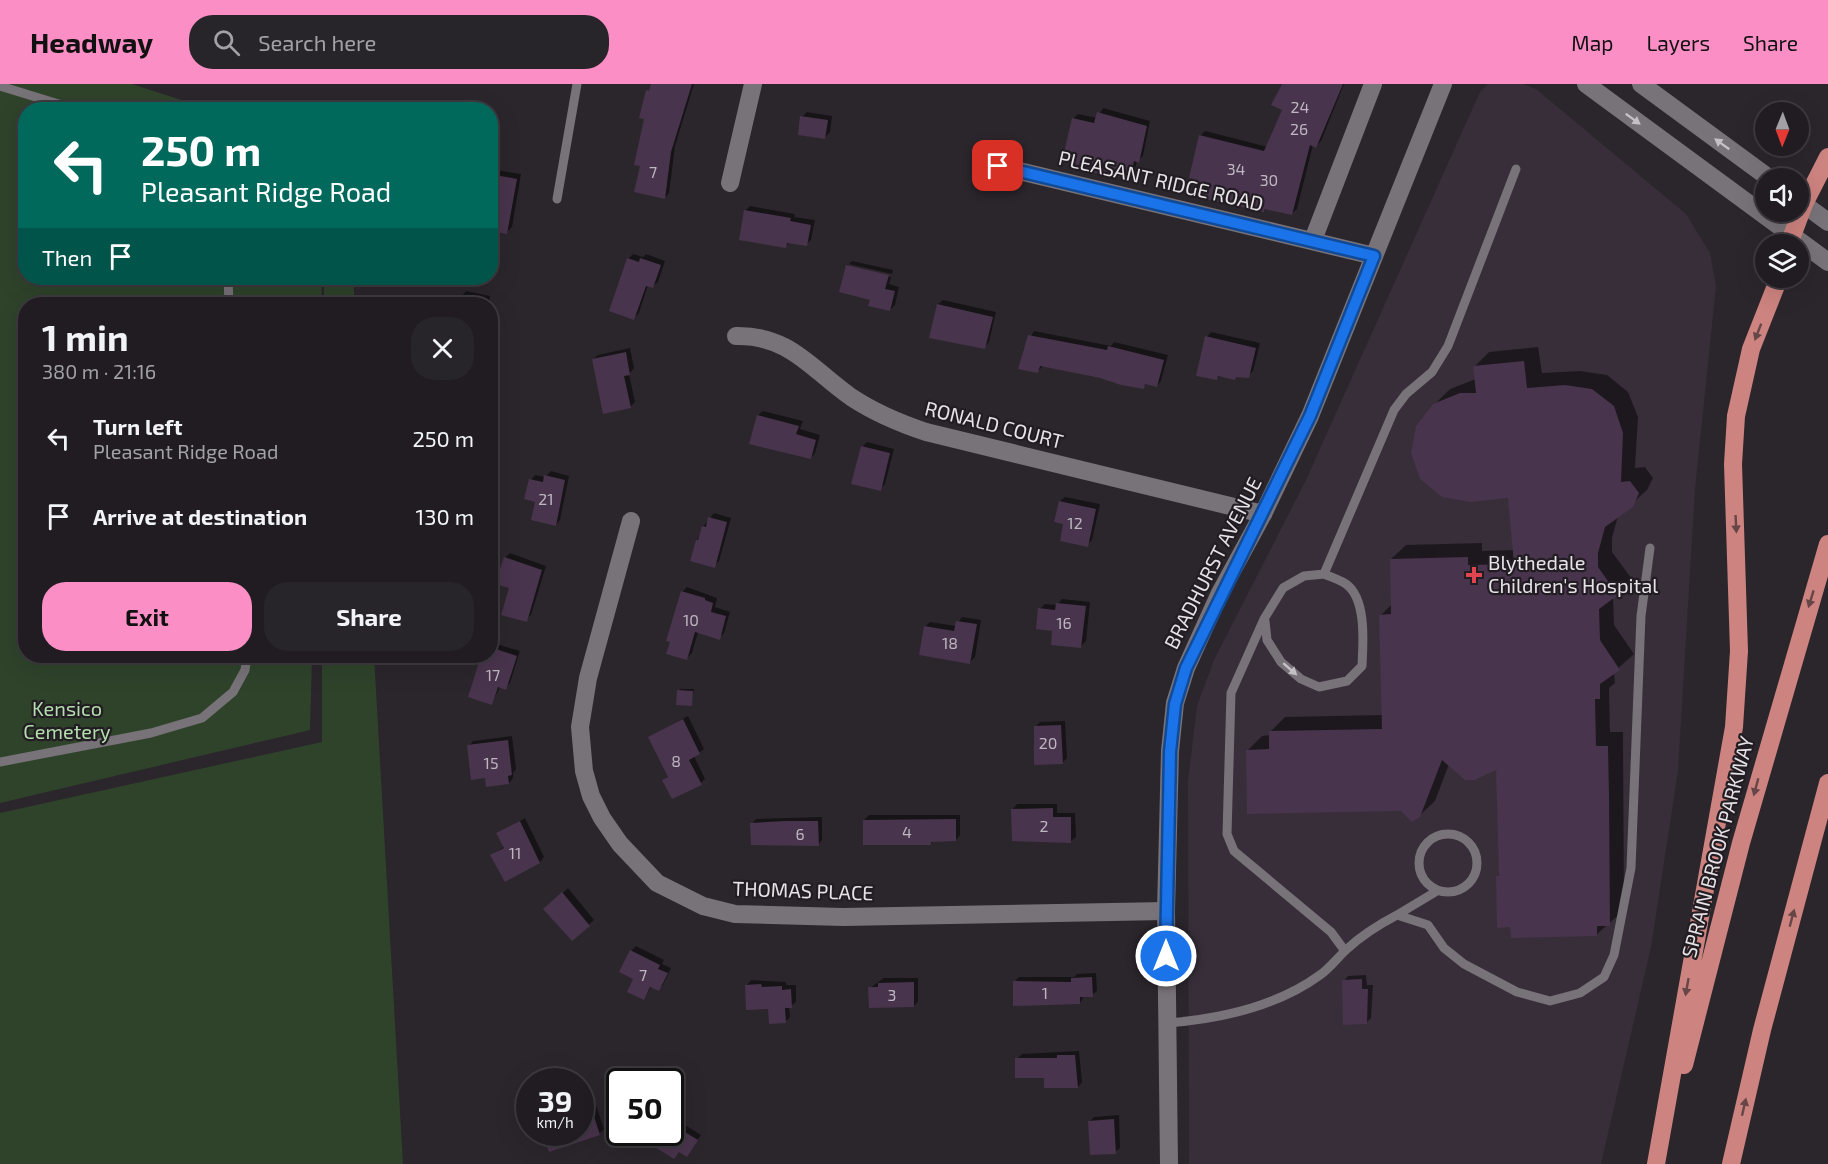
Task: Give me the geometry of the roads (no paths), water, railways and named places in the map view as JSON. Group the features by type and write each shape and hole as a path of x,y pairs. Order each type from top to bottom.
{"highway":[{"path":"1809,189 1828,157"},
{"path":"1656,1164 1734,727 1739,651 1734,464 1736,416 1744,370 1775,288"},
{"name":"SPRAIN BROOK PARKWAY","path":"1661,1164 1741,843 1828,544"},
{"path":"1731,1164 1765,1020 1828,783"}],"street":[{"path":"730,183 753,84"},
{"path":"1313,240 1373,84"},
{"name":"BRADHURST AVENUE","path":"1169,1164 1166,911 1170,752 1175,704 1186,668 1220,593 1263,514 1310,416 1443,84"},
{"path":"1586,84 1780,234"},
{"path":"1641,84 1755,168"},
{"name":"PLEASANT RIDGE ROAD","path":"998,166 1374,256"},
{"path":"1809,208 1828,222"},
{"path":"1809,252 1828,262"},
{"name":"RONALD COURT","path":"736,336 754,335 798,353 850,396 891,421 926,432 1263,514"},
{"name":"THOMAS PLACE","path":"631,521 588,678 580,727 584,771 591,796 602,818 620,844 657,883 703,906 735,914 843,917 1068,911 1166,911"}],"lane":[{"path":"557,199 577,84"},
{"path":"0,86 52,102"},
{"path":"1324,574 1394,410 1406,394 1432,372 1448,346 1516,169"},
{"path":"1397,915 1428,925 1444,948 1458,959 1517,992 1550,1001 1580,993 1604,977 1614,955 1631,868 1641,616 1650,548"},
{"path":"1264,619 1267,640 1281,662 1301,679 1319,687 1347,681 1362,666 1363,623 1359,607 1348,585 1324,574 1305,576 1283,588 1264,619 1232,693 1227,834 1234,851 1331,932 1345,951"},
{"path":"0,762 150,733 202,718 233,692 245,670 246,663"},
{"path":"1167,1023 1200,1020 1241,1011 1286,995 1321,974 1374,928 1437,891 1457,891 1466,886 1476,870 1474,850 1460,837 1442,835 1433,838 1421,852 1420,870 1423,878 1437,891"}],"place":[{"name":"Blythedale Children's Hospital","path":"1474,575"}],"park label":[{"name":"Kensico Cemetery","path":"67,720"}]}
